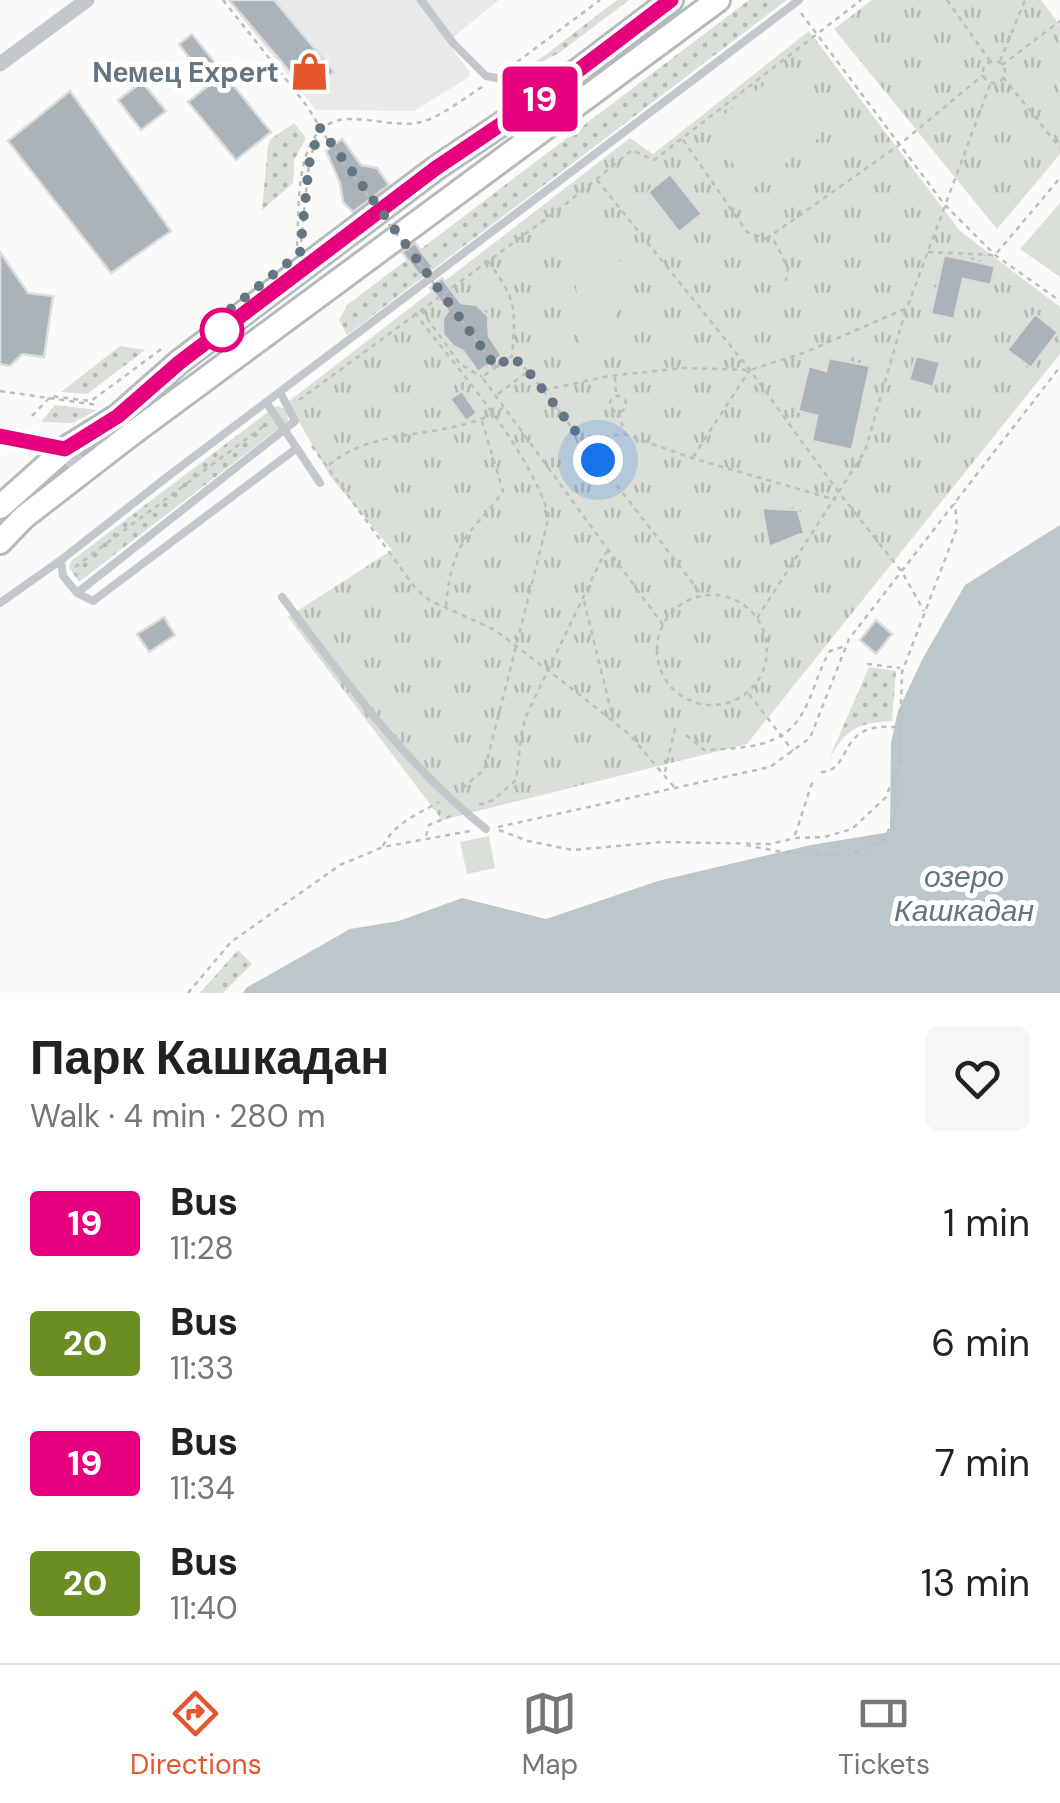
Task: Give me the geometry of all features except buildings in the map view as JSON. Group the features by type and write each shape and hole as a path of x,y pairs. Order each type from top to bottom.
{"main road":[{"path":"0,507 65,449 118,416 180,362 436,168 555,88 671,0"},
{"path":"0,542 24,517 83,471 718,0"}],"street":[{"path":"0,64 86,0"},
{"path":"0,436 65,449 83,471"}],"lane":[{"path":"421,0 453,43 486,76 555,88"},
{"path":"0,603 796,2"},
{"path":"77,593 295,421 280,392"},
{"path":"266,402 320,482"},
{"path":"61,560 62,576 77,593 93,601 297,448"},
{"path":"282,598 387,735 447,797 490,828"}],"path":[{"path":"223,0 307,106 325,139 496,367"},
{"path":"298,252 309,164 320,128 330,121 348,118 421,122 497,78 600,0"},
{"path":"288,408 632,150 654,160 861,0"},
{"path":"947,0 990,62"},
{"path":"1024,0 1000,63 1003,77 1060,148"},
{"path":"796,2 944,204 995,255 1060,301"},
{"path":"991,82 983,75 983,68 990,62 1000,63 1060,21"},
{"path":"766,238 899,145 983,75"},
{"path":"758,618 865,451 926,252 991,82 1003,77"},
{"path":"682,138 747,232 776,242 788,268 786,281"},
{"path":"995,255 1060,178"},
{"path":"596,179 750,370 902,572 924,611"},
{"path":"926,252 995,255"},
{"path":"488,260 511,293 512,356 544,390 702,596"},
{"path":"544,390 615,375 684,368 750,370 806,352 906,308"},
{"path":"420,309 460,364 482,376 663,624"},
{"path":"383,847 389,834 402,823 468,786 484,770 550,516 541,488 416,312"},
{"path":"32,416 52,396 91,401 170,343"},
{"path":"482,376 512,356"},
{"path":"188,993 231,942 340,866 383,847 490,828 770,767 794,752 810,738 846,646 1060,367"},
{"path":"692,458 750,370"},
{"path":"496,396 528,371"},
{"path":"615,375 616,396 610,406 620,412"},
{"path":"0,391 110,406"},
{"path":"616,396 626,402 620,412 624,434"},
{"path":"328,465 344,452 364,444 482,421 504,407"},
{"path":"62,576 276,417"},
{"path":"446,608 454,560 469,532 503,491 482,421"},
{"path":"583,440 624,434 836,500"},
{"path":"310,444 416,588 430,600 495,630 613,721 675,788"},
{"path":"740,844 782,852 847,856 886,840 898,804 903,669 957,528 955,502"},
{"path":"426,837 429,825 493,800 516,780 522,730 610,548"},
{"path":"718,595 733,599 758,618 764,633 766,665 747,692 733,701 717,704 684,697 662,673 658,640 673,611 702,596 718,595"},
{"path":"584,599 613,721"},
{"path":"686,735 704,750 754,747 781,736 802,716 830,650 846,646"},
{"path":"867,664 903,669"},
{"path":"747,692 794,752"},
{"path":"665,774 676,724"},
{"path":"821,772 837,767 848,744 860,732 876,726 902,728"},
{"path":"490,828 573,850 661,842 770,844 794,838 824,838 852,829 886,798 899,763"},
{"path":"794,838 813,780"}],"shaded area":[{"path":"228,0 499,0 447,42 470,72 469,77 414,111 316,110"}],"green space":[{"path":"617,0 629,0 559,53 527,69"},
{"path":"749,0 787,0 347,335 339,320 347,305"},
{"path":"872,0 1041,0 1060,25 1060,154 997,229 834,29"},
{"path":"809,31 960,231 1060,307 1060,354 747,744 442,820 288,617 392,550 330,476 288,402 630,138 653,154"},
{"path":"776,76 821,136 752,189 706,128"},
{"path":"294,123 306,138 294,160 293,183 262,210 268,145"},
{"path":"1060,203 1060,277 1020,249"},
{"path":"584,214 622,264 633,298 617,313 601,348 581,353 574,278 557,236"},
{"path":"120,346 145,350 87,394 61,392"},
{"path":"55,405 97,410 72,423 41,422"},
{"path":"276,406 286,409 288,421 79,582 69,567 71,561"},
{"path":"869,667 896,671 892,721 854,729 829,759"},
{"path":"489,836 495,868 467,874 460,842"},
{"path":"238,950 252,964 223,993 200,993"}],"water":[{"name":"озеро Кашкадан","path":"1060,525 1060,993 243,993 350,929 399,921 462,898 546,919 658,881 811,845 890,832 891,743 898,711 923,658 965,585"}],"bus line":[{"name":"19","path":"0,436 65,449 118,416 180,362 436,168 555,88 671,0"}],"place":[{"name":"Nемец Expert","path":"309,72"}],"route":[{"path":"222,330 212,324 300,253 309,164 320,128 496,367 512,356 598,460"}]}
